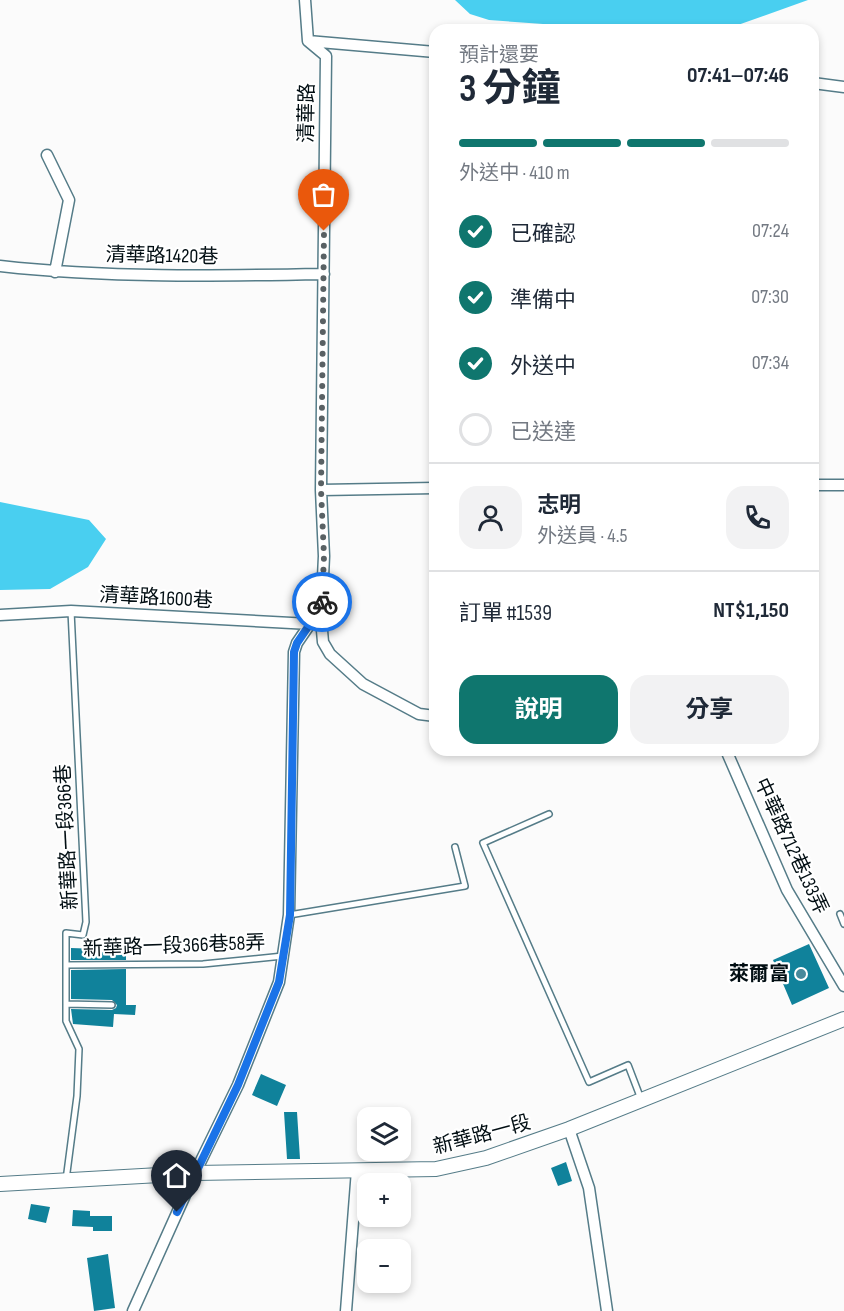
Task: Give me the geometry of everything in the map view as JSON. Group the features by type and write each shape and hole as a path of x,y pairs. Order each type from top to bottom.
{"street":[{"path":"305,0 308,41 429,51"},
{"name":"清華路","path":"308,41 326,56 321,490 324,556 321,619 323,642 330,654 363,684 419,714 429,715"},
{"path":"819,84 844,87"},
{"path":"47,155 69,200 56,272"},
{"name":"清華路1420巷","path":"0,266 56,272 324,274"},
{"path":"819,485 844,485"},
{"path":"321,490 429,488"},
{"name":"清華路1600巷","path":"0,615 71,611 310,624"},
{"path":"134,1311 195,1173 238,1085 279,982 290,915 294,652 297,643 310,624 321,619"},
{"name":"中華路712巷133弄","path":"729,756 787,890 844,986"},
{"name":"新華路一段","path":"0,1184 195,1173 436,1169 486,1158 569,1129 844,1019"},
{"path":"569,1129 589,1188 607,1311"},
{"path":"346,1311 357,1170"}],"lane":[{"name":"新華路一段366巷","path":"66,1182 80,1049 66,1021 66,933 83,935 87,922 71,611"},
{"path":"549,814 483,843 589,1082 628,1065 641,1099"},
{"path":"290,915 465,886 455,847"},
{"path":"840,915 844,924"},
{"name":"新華路一段366巷58弄","path":"66,965 202,964 283,956"},
{"path":"66,1004 112,1005"}],"water":[{"path":"455,0 808,0 741,24 544,24 489,20 470,14"},
{"path":"0,502 89,520 106,539 88,567 50,589 0,590"}],"building":[{"name":"萊爾富","path":"809,944 829,988 792,1005 773,960"},
{"path":"71,948 126,950 126,960 71,960"},
{"path":"126,969 126,1005 136,1005 135,1015 114,1014 113,1027 73,1024 71,1009 112,1010 117,1005 112,1000 71,999 71,970"},
{"path":"261,1074 286,1085 277,1106 252,1095"},
{"path":"284,1112 297,1112 300,1159 287,1159"},
{"path":"566,1162 572,1181 558,1186 551,1168"},
{"path":"31,1204 50,1207 46,1223 28,1219"},
{"path":"73,1210 90,1211 90,1216 112,1216 112,1231 93,1231 93,1227 72,1226"},
{"path":"108,1254 115,1308 94,1311 87,1258"}],"way so far":[{"path":"322,602 324,231"}],"place":[{"name":"萊爾富","path":"801,974"}],"route":[{"path":"177,1212 238,1085 279,982 290,915 294,652 297,643 310,624 321,619 322,602"}]}
